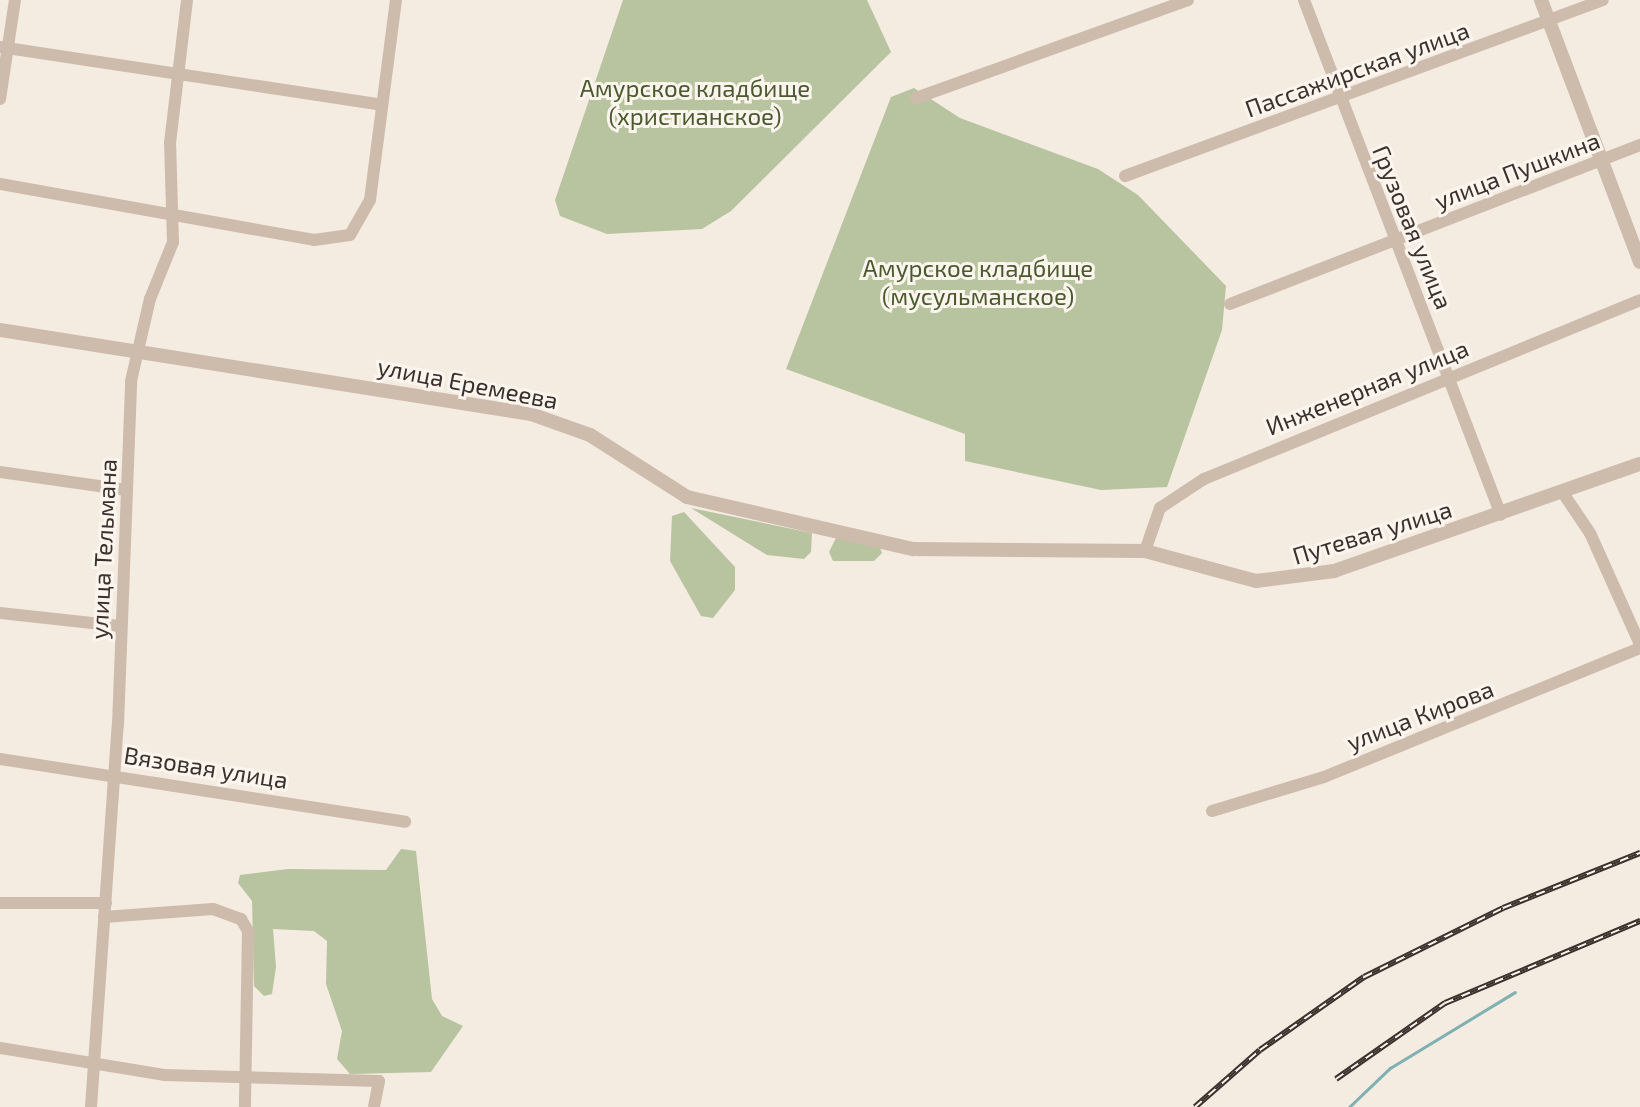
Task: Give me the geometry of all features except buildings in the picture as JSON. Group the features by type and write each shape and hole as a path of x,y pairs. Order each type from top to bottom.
{"street":[{"path":"0,99 5,48 15,0"},
{"name":"улица Тельмана","path":"91,1107 115,775 119,626 136,347 173,242 170,143 187,0"},
{"path":"0,184 173,218 338,240 367,215 396,0"},
{"path":"916,98 1188,0"},
{"name":"Грузовая улица","path":"1304,0 1339,100 1501,515"},
{"path":"1541,0 1640,262"},
{"name":"Пассажирская улица","path":"1125,176 1339,100 1603,0"},
{"path":"5,48 382,105"},
{"name":"улица Пушкина","path":"1230,304 1640,145"},
{"name":"Инженерная улица","path":"1145,551 1160,508 1204,479 1640,300"},
{"name":"улица Еремеева","path":"0,330 136,347 531,414 590,435 687,497 913,549 1145,551"},
{"name":"Путевая улица","path":"1145,551 1239,579 1285,581 1501,515 1640,464"},
{"path":"0,472 127,490"},
{"path":"1563,493 1596,543 1640,646"},
{"path":"0,613 119,626"},
{"name":"улица Кирова","path":"1212,811 1314,780 1640,646"},
{"name":"Вязовая улица","path":"0,759 405,822"},
{"path":"0,903 105,910 213,909 241,919 248,931 242,1076 245,1107"},
{"path":"0,1048 164,1075 379,1081 374,1107"}],"green space":[{"name":"Амурское кладбище (христианское)","path":"623,0 867,0 891,52 731,211 702,229 607,234 560,216 555,200"},
{"name":"Амурское кладбище (мусульманское)","path":"914,88 960,118 1098,169 1138,195 1226,286 1222,330 1167,487 1101,490 965,461 965,434 786,369 891,97"},
{"path":"691,508 812,533 811,552 804,559 767,555"},
{"path":"684,512 735,567 735,590 713,618 701,616 670,561 672,516"},
{"path":"836,538 880,548 882,553 874,561 833,561 829,552"},
{"path":"401,849 416,851 432,999 442,1016 463,1026 431,1072 350,1074 337,1059 342,1031 326,984 327,941 314,931 273,929 276,967 272,994 264,996 254,986 252,901 238,883 240,875 288,869 386,870"}],"waterway":[{"path":"1349,1107 1390,1068 1515,992"}],"railway":[{"path":"1195,1107 1260,1050 1364,977 1503,908 1640,853"},
{"path":"1336,1079 1445,1003 1640,921"}]}
